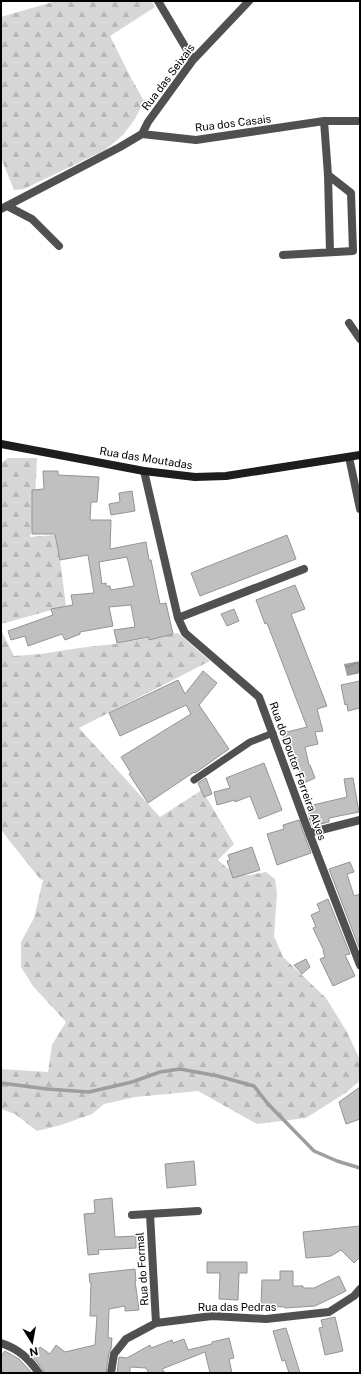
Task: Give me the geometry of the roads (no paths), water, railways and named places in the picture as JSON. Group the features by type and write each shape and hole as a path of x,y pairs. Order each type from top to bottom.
{"main road":[{"name":"Rua das Moutadas","path":"1,444 144,471 195,477 226,476 360,455"},
{"path":"1,450 11,445"}],"street":[{"path":"158,1 193,60"},
{"name":"Rua das Seixais","path":"142,134 148,122 193,60 249,1"},
{"path":"324,121 328,175 330,252"},
{"name":"Rua dos Casais","path":"142,134 196,140 324,121 360,121"},
{"path":"4,208 142,134"},
{"path":"283,255 353,252 351,193 328,175"},
{"path":"4,208 32,219 59,246"},
{"path":"349,322 360,339"},
{"path":"349,457 360,509"},
{"name":"Rua do Doutor Ferreira Alves","path":"144,471 178,618 185,632 259,697 360,965"},
{"path":"178,618 304,569"},
{"path":"309,833 360,820"},
{"path":"132,1215 198,1211"},
{"name":"Rua do Formal","path":"150,1214 156,1323"},
{"name":"Rua das Pedras","path":"111,1373 114,1354 126,1339 156,1323 212,1316 266,1319 329,1312 354,1296 360,1289"},
{"path":"1,1343 11,1346 28,1359 39,1373"}],"lane":[{"path":"194,780 250,742 273,733"}],"water":[{"path":"360,661 360,673 347,676 344,664"}],"waterway":[{"path":"1,1083 47,1089 89,1092 132,1082 160,1072 180,1069 218,1076 254,1086 268,1104 314,1151 337,1161 360,1168"}]}
